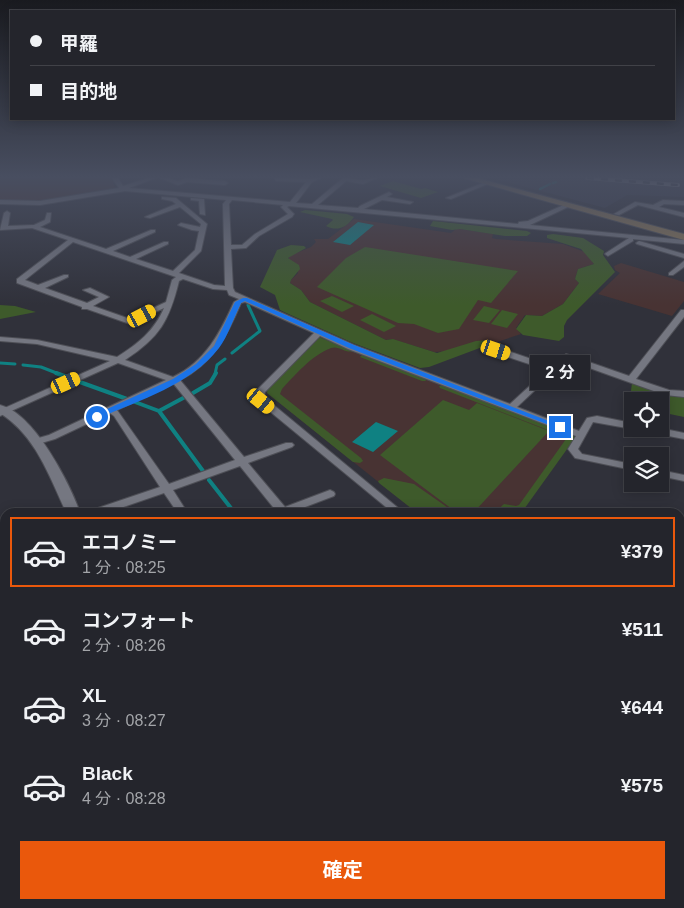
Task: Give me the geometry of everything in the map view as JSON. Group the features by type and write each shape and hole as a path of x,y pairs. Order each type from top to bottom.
{"main road":[{"path":"624,220 684,237"},
{"path":"641,220 684,232"}],"street":[{"path":"34,227 48,220"},
{"path":"2,410 118,360 135,349 154,332 166,316 178,275 198,251 204,224 202,220"},
{"path":"226,220 228,288 232,293 318,332 582,434"},
{"path":"227,247 244,246 283,220"},
{"path":"460,220 631,239 684,242"},
{"path":"505,225 506,223 529,223 535,220"},
{"path":"529,223 542,229"},
{"path":"181,225 194,229 203,229"},
{"path":"3,228 34,227 213,287 228,288"},
{"path":"107,251 153,230"},
{"path":"608,254 631,239"},
{"path":"631,239 684,256"},
{"path":"72,240 20,281 85,307 130,322 166,304 170,304"},
{"path":"130,259 166,243"},
{"path":"671,274 684,263"},
{"path":"38,288 66,276"},
{"path":"85,307 105,297 87,290"},
{"path":"38,442 176,381 213,351 222,337 238,302 245,299"},
{"path":"632,378 684,312"},
{"path":"318,332 260,391 259,398 393,508"},
{"path":"0,339 42,342 118,360 176,381 280,508"},
{"path":"496,350 553,369"},
{"path":"511,408 566,357 668,393 684,394"},
{"path":"2,410 25,425 38,442 71,508"},
{"path":"112,410 117,414 179,508"},
{"path":"624,424 597,419 590,420 573,449 580,456 624,465"},
{"path":"669,433 684,436"},
{"path":"110,508 288,445"},
{"path":"669,475 684,478"},
{"path":"293,508 330,494"}],"shaded area":[{"path":"352,220 451,233 456,229 460,229 493,234 492,238 496,239 563,244 585,252 594,264 578,269 575,279 579,283 563,304 542,316 525,315 516,328 521,334 491,344 457,351 434,352 392,339 386,340 310,302 301,290 290,283 298,273 294,262 289,260 289,256 311,247 316,242 314,239 328,239"},
{"path":"621,263 684,282 684,301 672,316 598,294 620,273 615,270 614,266"},
{"path":"320,337 375,360 573,435 525,508 411,508 267,393 267,390"}],"green space":[{"path":"333,220 351,220 345,226 334,229 326,226"},
{"path":"433,221 531,233 527,236 505,236 460,229 452,230 430,226"},
{"path":"547,235 583,238 604,251 603,255 615,272 567,320 564,326 564,337 559,341 523,335 516,329 526,315 542,316 563,304 579,283 575,279 578,269 594,264 581,249 547,238"},
{"path":"291,245 304,246 306,248 288,258 299,265 300,269 290,283 301,290 310,302 386,340 393,339 437,353 476,341 490,340 493,343 429,367 420,368 353,343 284,312 280,310 275,295 260,287 277,250"},
{"path":"365,247 518,271 491,303 478,300 459,329 438,333 414,324 398,323 317,287 346,258"},
{"path":"332,296 354,306 342,312 320,301"},
{"path":"0,305 15,306 36,312 0,319"},
{"path":"484,306 500,310 489,323 473,320"},
{"path":"502,310 518,314 507,328 491,324"},
{"path":"372,314 396,326 384,332 360,320"},
{"path":"319,337 353,351 350,352 334,347 317,355 298,372 282,389 280,394 361,458 363,461 360,463 353,462 267,393 268,388"},
{"path":"362,355 425,379 426,381 360,357"},
{"path":"632,383 657,392 631,392"},
{"path":"439,386 443,386 573,435 575,438 525,508 500,508 504,504 519,505 566,439 561,435"},
{"path":"669,396 684,396 684,417 669,414"},
{"path":"443,400 469,410 477,403 549,431 478,508 451,508 380,455"},
{"path":"384,478 414,484 448,508 411,508 378,481"}],"water":[{"path":"358,222 374,225 350,245 333,242"},
{"path":"376,422 398,431 373,452 352,442"}],"waterway":[{"path":"232,353 260,331 248,305"},
{"path":"215,374 217,365 225,359"},
{"path":"0,363 15,364"},
{"path":"23,365 41,367 59,374"},
{"path":"56,373 70,378"},
{"path":"193,393 210,383 216,373"},
{"path":"77,381 127,399"},
{"path":"159,411 185,397"},
{"path":"135,402 159,411"},
{"path":"159,411 203,471"},
{"path":"209,480 231,508"}],"route":[{"path":"97,417 176,381 198,365 217,346 238,302 245,299 351,347 560,427"}]}
